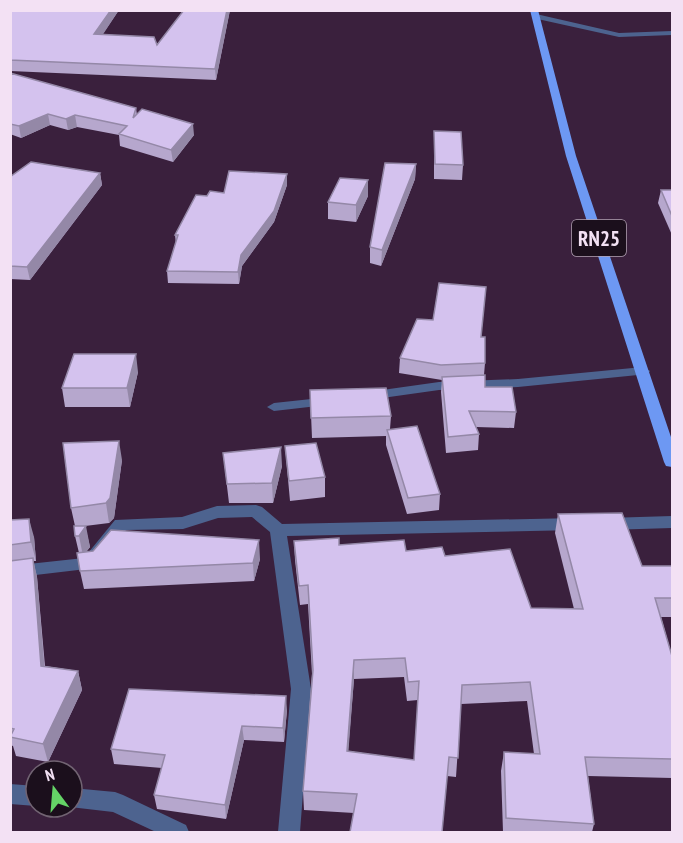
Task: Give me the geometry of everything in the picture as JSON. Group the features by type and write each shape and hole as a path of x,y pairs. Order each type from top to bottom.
{"main road":[{"name":"RN25","path":"535,14 571,156 672,462"}],"street":[{"path":"535,14 619,35 672,33"},
{"path":"274,407 439,386 518,383 643,371"},
{"path":"10,572 89,564 121,524 183,523 217,512 256,511 278,531 301,689 289,832"},
{"path":"278,531 672,522"},
{"path":"84,799 115,802 178,832"}],"building":[{"path":"10,10 111,10 94,34 154,37 157,45 184,10 227,10 215,69 10,60"},
{"path":"10,73 136,108 133,118 142,109 193,124 171,150 119,134 127,126 75,115 66,119 48,114 19,126 10,124"},
{"path":"434,131 461,132 463,165 435,164"},
{"path":"31,162 100,173 27,267 10,266 10,177"},
{"path":"385,163 416,164 382,250 370,247"},
{"path":"229,171 287,174 274,211 241,255 238,272 167,271 178,235 175,235 196,195 207,196 210,191 224,193"},
{"path":"340,178 368,180 356,205 328,202"},
{"path":"661,190 672,190 672,216"},
{"path":"439,283 486,287 481,337 485,337 485,363 441,365 400,358 417,319 433,320"},
{"path":"74,354 136,354 127,388 62,388"},
{"path":"485,375 485,387 512,387 516,412 469,411 479,434 448,437 442,377"},
{"path":"386,388 391,416 311,418 310,390"},
{"path":"417,426 440,494 408,498 387,430"},
{"path":"119,441 110,498 106,503 71,508 63,443"},
{"path":"316,443 325,477 289,481 285,446"},
{"path":"281,447 272,483 227,484 223,453"},
{"path":"622,513 642,566 672,566 672,598 655,598 672,656 672,759 585,757 594,824 506,818 504,752 540,754 530,682 462,685 458,758 449,757 442,832 350,832 357,794 303,791 313,670 308,585 299,586 294,541 339,538 339,545 404,540 406,551 442,547 445,556 510,549 531,608 583,609 558,514","holes":["405,658 408,682 419,681 414,760 347,751 354,660"]},
{"path":"29,519 31,542 10,545 10,520"},
{"path":"74,526 86,526 79,536 75,536"},
{"path":"111,530 259,540 253,563 80,571 77,553 93,551"},
{"path":"33,558 41,666 78,671 43,744 10,737 14,729 10,728 10,561"},
{"path":"129,689 286,696 283,728 242,726 225,805 154,795 165,755 111,749"}]}
